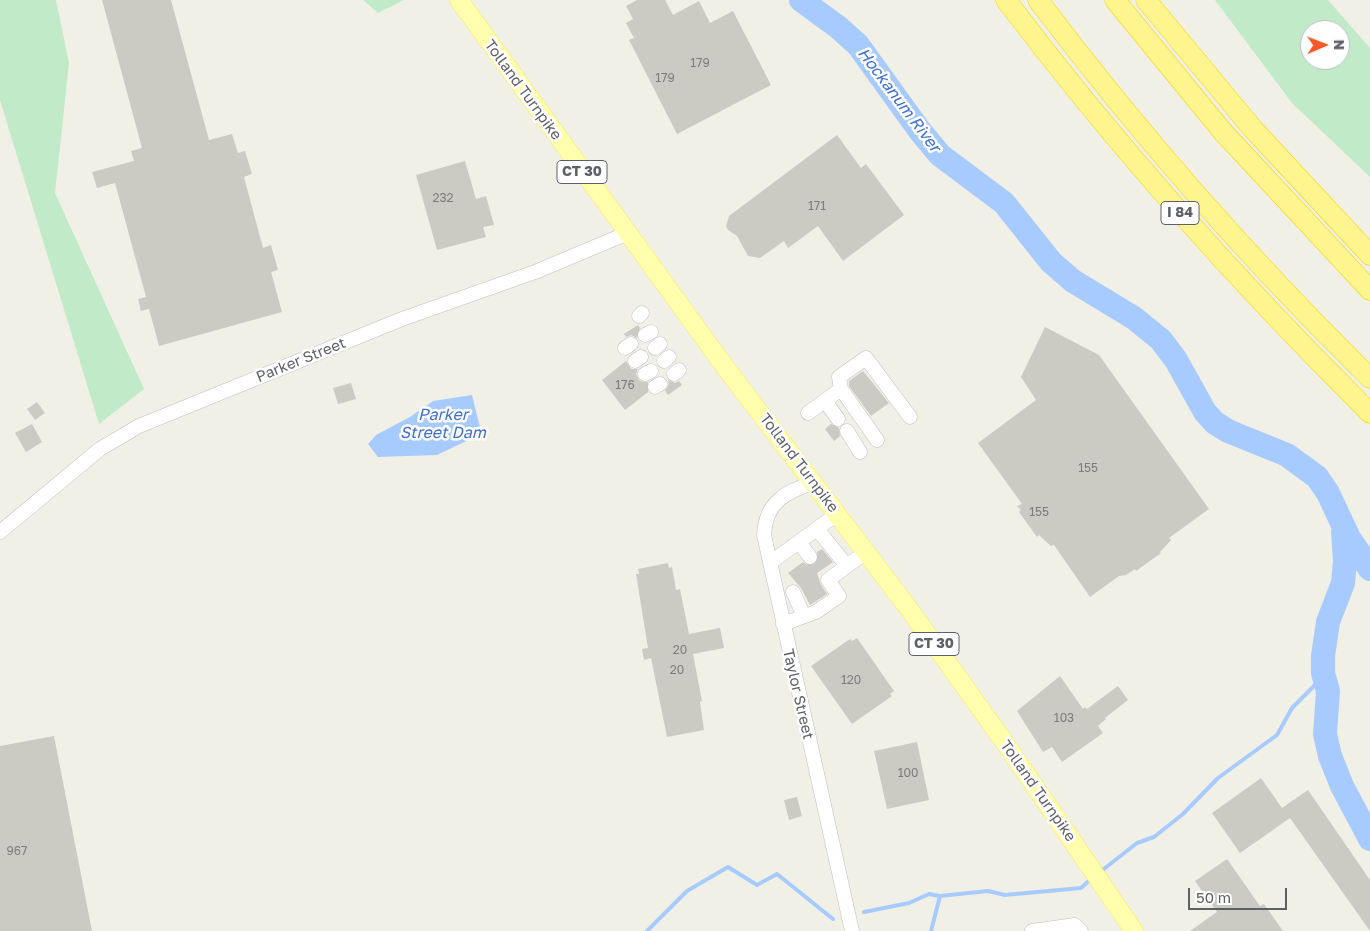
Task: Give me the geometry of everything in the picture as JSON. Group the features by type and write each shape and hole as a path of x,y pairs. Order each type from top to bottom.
{"highway":[{"path":"997,0 1062,72"},
{"name":"I 84","path":"1006,0 1134,161 1225,263 1370,413"},
{"path":"1038,0 1087,64 1183,179 1277,283 1370,378"},
{"path":"1115,0 1223,132 1370,290"},
{"path":"1146,0 1253,128 1370,255"}],"main road":[{"name":"Tolland Turnpike","path":"459,0 628,233 985,714 1134,931"}],"street":[{"name":"Parker Street","path":"0,532 100,449 139,426 402,319 535,272 628,233"},
{"path":"877,440 841,389 839,377 866,358 910,417"},
{"path":"808,413 841,389"},
{"path":"825,401 838,419"},
{"path":"846,431 860,452"},
{"name":"Taylor Street","path":"814,482 792,491 773,504 764,519 764,535 782,624 852,931"},
{"path":"770,563 838,514"},
{"path":"808,536 814,554"},
{"path":"782,624 816,612 839,596 832,571 808,536"},
{"path":"832,571 866,552"},
{"path":"793,592 804,616"},
{"path":"1032,931 1075,925 1081,931"}],"green space":[{"path":"0,0 56,0 69,63 55,193 144,389 99,424 0,100"},
{"path":"363,0 404,0 378,13"},
{"path":"1215,0 1328,0 1346,20 1300,20 1300,70 1350,70 1350,25 1370,48 1370,177 1292,103"}],"water":[{"name":"Parker Street Dam","path":"472,395 483,440 475,437 437,455 378,457 368,444 376,435 410,417 433,401"}],"building":[{"path":"102,0 171,0 209,140 232,134 238,153 245,151 252,174 244,177 263,248 271,245 278,270 271,272 282,312 159,346 149,309 141,311 138,299 146,297 115,183 97,188 92,172 134,161 131,151 142,148"},
{"path":"637,0 665,0 673,15 699,1 710,23 733,11 771,85 677,134 629,40 634,38 626,23 633,19 626,6"},
{"path":"837,135 861,168 866,164 904,215 843,261 818,226 788,248 784,241 760,258 748,256 737,236 728,230 726,226 729,216"},
{"path":"465,161 476,199 486,196 494,225 483,227 486,237 437,250 416,175"},
{"path":"638,325 640,328 637,338 631,335 626,337 624,334"},
{"path":"1045,327 1099,355 1209,509 1169,538 1171,540 1161,553 1136,571 1135,569 1126,575 1119,576 1090,597 1054,545 1051,546 1039,535 1037,537 1019,512 1021,510 1017,506 1022,504 978,443 1036,400 1021,377"},
{"path":"626,361 631,369 638,369 636,374 640,381 648,382 648,392 625,410 602,380"},
{"path":"863,371 889,403 871,416 849,386 849,381"},
{"path":"668,380 675,383 679,381 682,385 668,395 665,391 669,384"},
{"path":"351,383 356,399 338,404 333,388"},
{"path":"37,402 45,413 35,420 27,409"},
{"path":"32,424 42,442 26,452 15,433"},
{"path":"831,424 839,428 840,436 834,441 825,429"},
{"path":"822,549 833,562 817,573 821,585 827,594 810,605 801,588 788,573 803,562 807,565 815,564 818,560 817,552"},
{"path":"668,563 669,568 672,567 676,590 680,589 689,634 720,628 724,648 693,654 702,701 700,702 704,730 667,737 651,658 644,660 642,649 648,648 636,574 639,574 638,569"},
{"path":"857,638 894,691 890,694 892,696 852,724 811,666 850,639 852,641"},
{"path":"1060,676 1083,709 1085,707 1087,709 1118,686 1128,700 1098,726 1103,733 1062,762 1052,747 1043,752 1017,711"},
{"path":"54,736 92,931 0,931 0,746"},
{"path":"917,742 929,800 887,809 874,751"},
{"path":"1261,778 1282,808 1308,790 1370,880 1370,931 1290,818 1240,853 1212,813"},
{"path":"797,797 802,816 789,820 784,800"},
{"path":"1227,859 1260,906 1264,904 1283,931 1190,931 1217,912 1195,881"}],"waterway":[{"name":"Hockanum River","path":"801,0 838,27 858,45 920,131 940,155 1004,203 1051,262 1073,281 1134,318 1161,340 1176,360 1205,412 1215,423 1228,431 1287,455 1317,477 1328,493 1349,538 1370,569"},
{"path":"1343,532 1345,561 1343,583 1328,622 1323,656 1323,673 1328,691 1325,734 1330,756 1342,786 1370,839"},
{"path":"1100,872 1137,843 1154,837 1183,814 1218,778 1277,735 1292,708 1324,676"},
{"path":"647,931 687,891 728,867 757,885 777,874 833,919"},
{"path":"931,931 940,896 988,891 1005,895 1081,888 1092,878"},
{"path":"864,912 909,903 929,894 940,896"}],"tunnel":[{"path":"810,557 821,571"}]}
